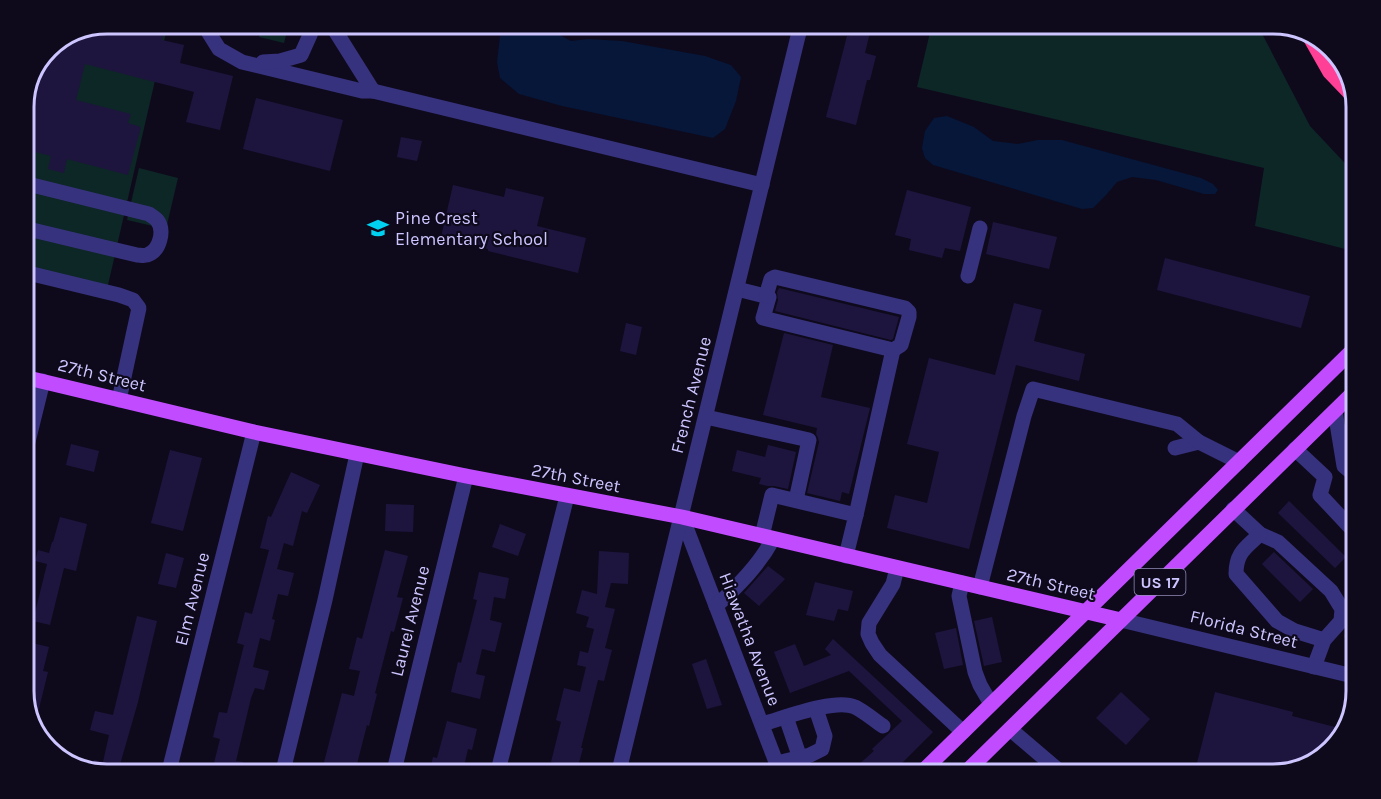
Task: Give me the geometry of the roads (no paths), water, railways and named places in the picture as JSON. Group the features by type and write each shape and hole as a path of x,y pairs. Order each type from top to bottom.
{"highway":[{"path":"1320,52 1331,71 1343,83"}],"main road":[{"name":"US 17","path":"930,764 1346,357"},
{"name":"27th Street","path":"35,379 254,432 357,454 466,477 682,517 1121,620"},
{"name":"US 17","path":"974,764 1346,400"}],"street":[{"path":"210,34 219,49 242,62 362,91 373,91 762,186"},
{"path":"242,62 280,62 301,55 310,34"},
{"path":"337,34 373,91"},
{"name":"French Avenue","path":"621,764 799,34"},
{"path":"35,186 149,214 156,219 161,231 158,245 154,250 147,255 137,255 35,231"},
{"path":"968,276 980,228"},
{"path":"35,275 119,295 133,300 139,308 120,400"},
{"path":"737,289 769,297 763,318 893,350 902,345 909,317 909,312 905,308 775,277 771,279 766,296"},
{"path":"846,556 893,350"},
{"path":"35,413 43,381"},
{"path":"980,587 1033,389 1177,424 1199,442 1239,462"},
{"path":"1335,411 1344,466 1325,477 1320,495 1346,523"},
{"path":"706,417 809,440 796,500"},
{"name":"Elm Avenue","path":"171,764 254,432"},
{"path":"1175,448 1199,442"},
{"path":"1295,449 1325,477"},
{"path":"285,764 325,600 357,454"},
{"name":"Laurel Avenue","path":"396,764 466,477"},
{"path":"716,606 735,590 764,556 772,495 856,514"},
{"path":"500,764 567,496"},
{"path":"1233,509 1260,534 1278,542 1331,591 1342,609 1341,621 1324,639 1314,667"},
{"name":"Hiawatha Avenue","path":"682,517 777,764"},
{"path":"1260,534 1242,551 1236,563 1236,574 1277,621 1295,631 1324,639"},
{"path":"897,568 893,584 869,623 868,634 880,655 963,732"},
{"path":"962,583 959,596 975,672 991,704"},
{"name":"Florida Street","path":"1121,620 1346,674"},
{"path":"762,724 841,704 854,707 884,726"},
{"path":"789,764 822,749 825,736 816,709"},
{"path":"786,717 803,764"},
{"path":"1010,729 1050,764"}],"water":[{"path":"501,34 558,34 571,41 588,39 622,41 705,56 731,65 741,77 736,101 725,129 713,138 562,106 519,94 500,78 497,62"},
{"path":"947,116 974,127 993,141 1018,144 1038,140 1062,140 1201,178 1213,184 1218,190 1215,194 1204,194 1156,180 1132,177 1117,182 1093,208 1082,209 933,165 925,158 922,148 925,131 934,118"}],"place":[{"name":"Pine Crest Elementary School","path":"378,228"}]}
